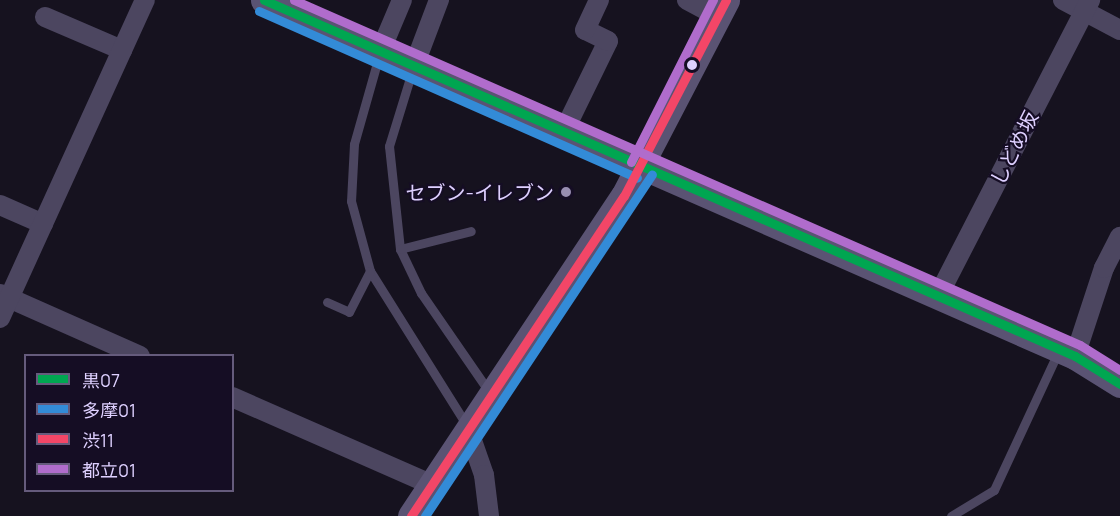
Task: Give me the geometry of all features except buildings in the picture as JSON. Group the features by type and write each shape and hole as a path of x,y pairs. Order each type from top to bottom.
{"street":[{"path":"0,318 4,296 43,224 145,0"},
{"path":"264,0 1067,353 1120,384"},
{"path":"380,52 402,0"},
{"path":"414,66 440,0"},
{"path":"563,133 608,41 585,30 599,0"},
{"path":"411,516 642,167 722,8 687,0"},
{"path":"1063,0 1087,6 1120,30"},
{"name":"しどめ坂","path":"938,296 1087,6"},
{"path":"45,16 122,50"},
{"path":"0,205 43,224"},
{"path":"1067,353 1120,237"},
{"path":"4,296 135,354"},
{"path":"234,397 432,485"},
{"path":"468,429 484,475 489,516"}],"lane":[{"path":"380,52 354,144 351,201 370,271 468,429"},
{"path":"414,66 389,146 400,249 421,293 491,394"},
{"path":"400,249 471,231"},
{"path":"327,302 349,312 370,271"},
{"path":"951,516 994,490 1067,353"}],"transit line":[{"name":"黒07","path":"264,0 1075,356 1120,384"},
{"name":"都立01","path":"294,0 1080,345 1120,370"},
{"name":"都立01","path":"631,162 713,0"},
{"name":"渋11","path":"411,516 624,196 726,0"},
{"name":"多摩01","path":"259,11 637,178"},
{"name":"多摩01","path":"425,516 652,174"}],"place":[{"name":"セブン-イレブン","path":"566,192"}]}
